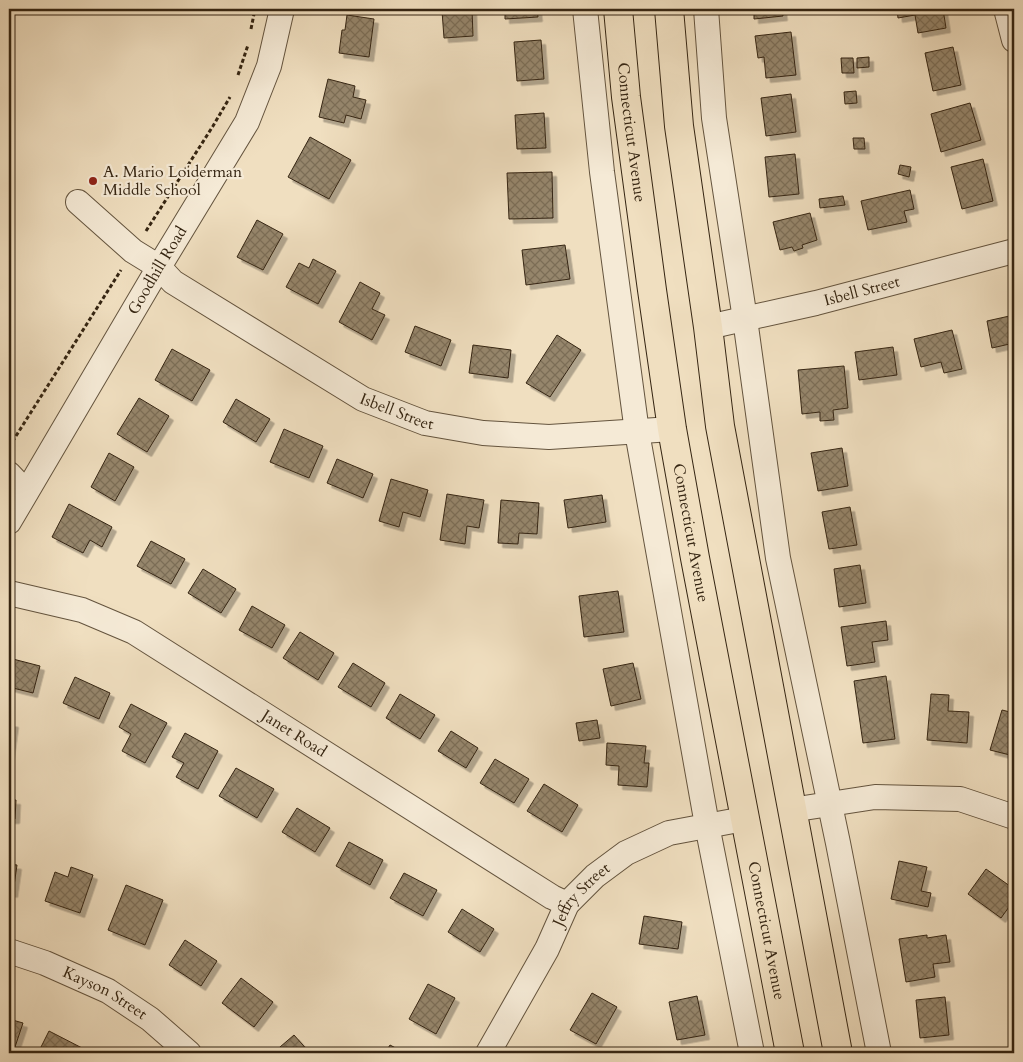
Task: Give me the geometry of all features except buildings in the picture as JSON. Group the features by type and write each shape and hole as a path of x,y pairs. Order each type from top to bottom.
{"main road":[{"name":"Connecticut Avenue","path":"618,9 628,107 672,429 744,819 790,1053"},
{"path":"669,9 678,126 708,328 720,426 838,1053"}],"street":[{"name":"Goodhill Road","path":"9,522 158,267 247,122 269,66 282,9"},
{"path":"585,9 602,172 637,432 707,826 752,1053"},
{"path":"706,9 714,118 745,319 778,558 830,804 879,1053"},
{"path":"1006,9 1014,40"},
{"name":"Isbell Street","path":"78,202 133,251 158,267 173,282 363,398 425,423 483,433 549,437 672,429"},
{"name":"Isbell Street","path":"708,328 1014,251"},
{"path":"9,474 26,492"},
{"name":"Janet Road","path":"9,593 82,610 134,632 552,897 567,904"},
{"path":"792,810 875,797 960,799 1014,817"},
{"name":"Jeffry Street","path":"488,1053 547,948 567,904 595,876 626,853 669,832 744,819"},
{"name":"Kayson Street","path":"9,951 44,963 108,991 150,1019 189,1053"}],"place":[{"name":"A. Mario Loiderman Middle School","path":"93,181"}]}
